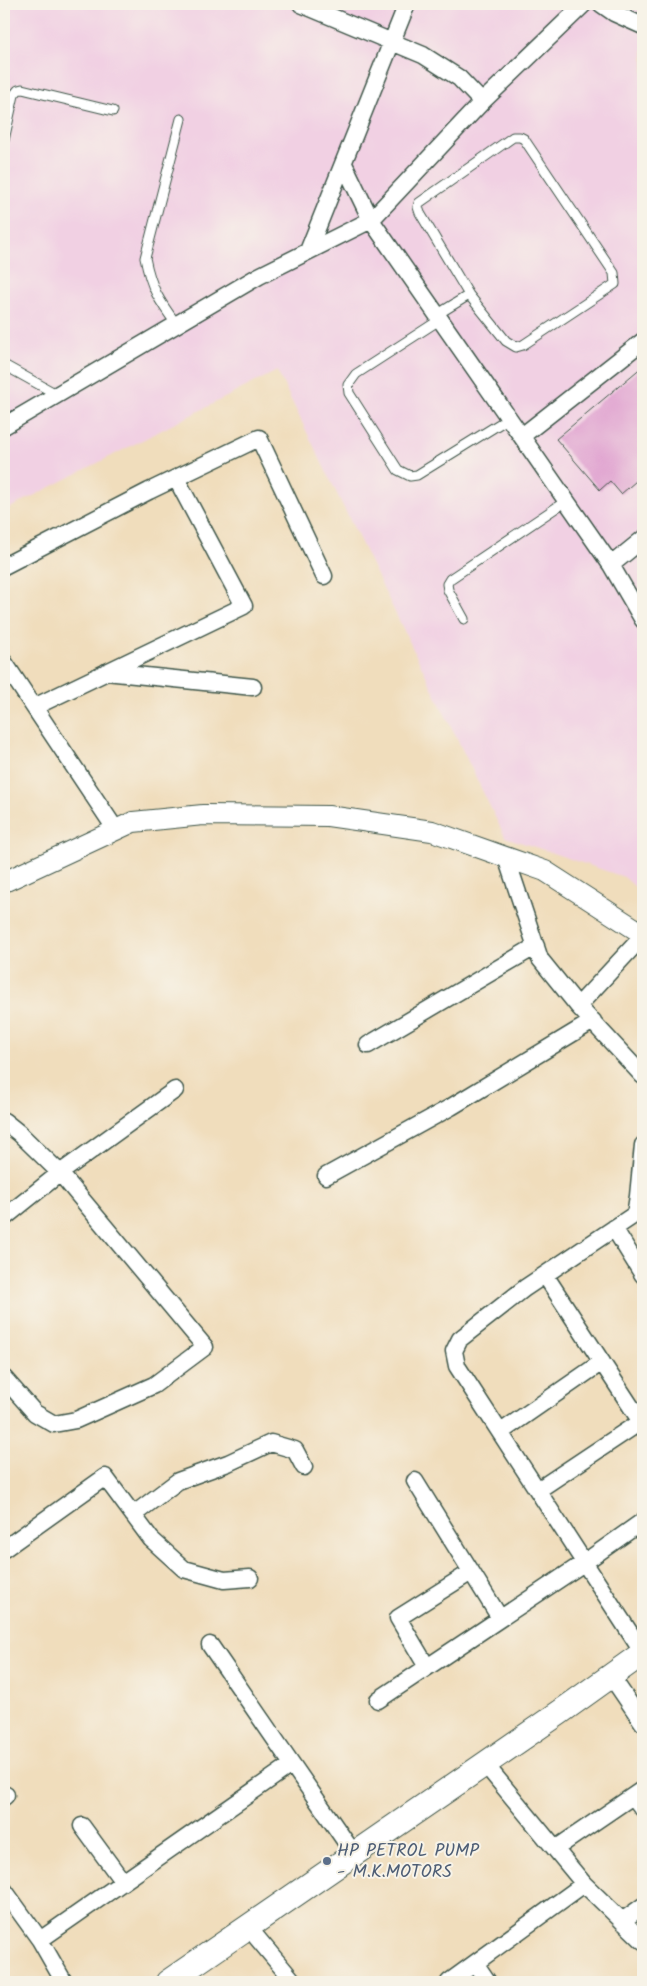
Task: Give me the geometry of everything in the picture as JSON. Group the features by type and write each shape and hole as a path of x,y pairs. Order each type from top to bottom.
{"main road":[{"path":"168,1982 643,1653"}],"street":[{"path":"301,4 423,55 460,78 482,102"},
{"path":"308,250 344,164 390,42 407,4"},
{"path":"4,426 259,276 371,220 482,102 584,4"},
{"path":"601,4 643,26"},
{"path":"344,164 371,220 611,565 643,620"},
{"path":"522,436 643,342"},
{"path":"4,566 259,438 324,576"},
{"path":"34,707 244,606 176,478"},
{"path":"611,565 643,539"},
{"path":"4,662 116,830"},
{"path":"106,672 252,687"},
{"path":"4,882 133,822 203,815 328,816 432,831 545,871 643,935 578,1006"},
{"path":"506,857 540,959 578,1006 643,1076"},
{"path":"368,1045 536,946"},
{"path":"326,1176 451,1107 593,1021"},
{"path":"4,1218 60,1173 175,1090"},
{"path":"4,1121 60,1173 205,1347 154,1385 76,1420 54,1424 35,1413 4,1378"},
{"path":"643,1145 639,1212 545,1275 460,1338 454,1350 457,1366 586,1562 643,1653"},
{"path":"614,1228 643,1275"},
{"path":"538,1490 642,1421 545,1275"},
{"path":"501,1432 602,1362"},
{"path":"133,1515 178,1481 228,1463 271,1443 295,1450 304,1467"},
{"path":"4,1549 104,1477 151,1538 184,1569 224,1580 250,1578"},
{"path":"415,1481 500,1618"},
{"path":"378,1700 586,1562 643,1521"},
{"path":"427,1667 398,1618 471,1572"},
{"path":"210,1645 354,1854"},
{"path":"611,1676 643,1723"},
{"path":"40,1940 292,1764"},
{"path":"485,1764 584,1884 643,1941"},
{"path":"554,1849 638,1792 643,1810"},
{"path":"82,1826 123,1882"},
{"path":"449,1982 584,1884"},
{"path":"4,1890 40,1940 64,1982"},
{"path":"622,1921 643,1906"},
{"path":"248,1927 294,1982"},
{"path":"475,1963 488,1982"}],"lane":[{"path":"4,140 14,95 18,90 28,90 113,110"},
{"path":"177,325 157,298 149,278 145,258 181,119"},
{"path":"513,137 520,137 524,140 614,274 615,284 522,345 516,346 506,341 469,295 420,213 419,203 513,137"},
{"path":"469,295 356,374 348,385 349,393 398,470 410,476 417,475 509,418"},
{"path":"4,365 58,395"},
{"path":"464,619 448,590 447,584 450,579 566,500"}],"shaded area":[{"path":"4,4 643,4 643,894 624,877 505,837 277,371 4,511"}],"building":[{"path":"643,366 643,475 621,494 610,481 600,490 556,439"}],"place":[{"name":"HP PETROL PUMP - M.K.MOTORS","path":"327,1861"}]}
